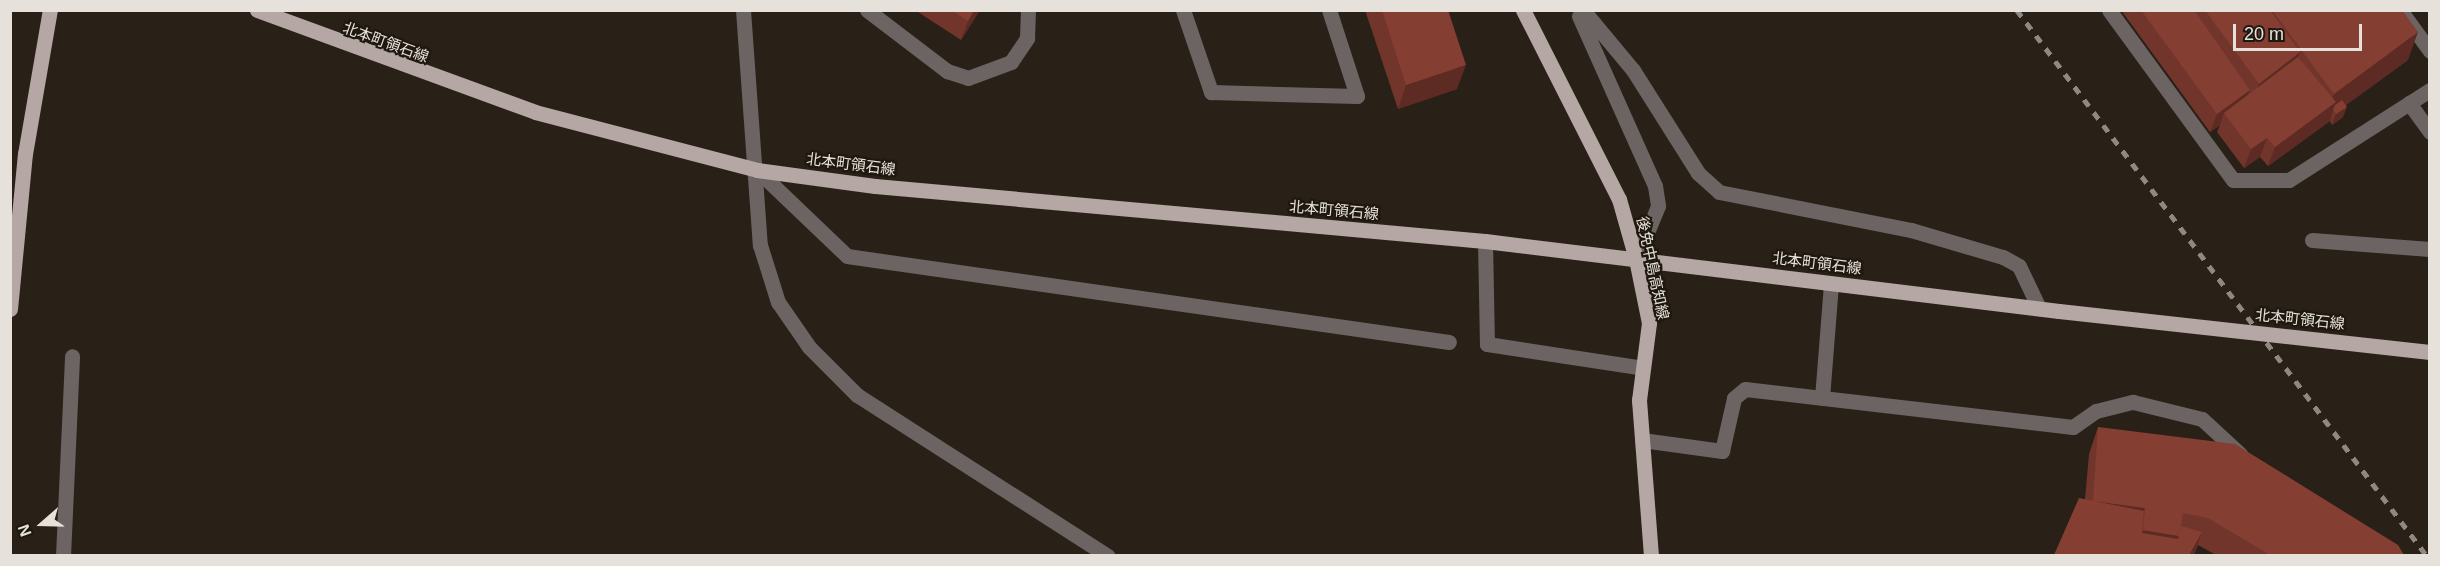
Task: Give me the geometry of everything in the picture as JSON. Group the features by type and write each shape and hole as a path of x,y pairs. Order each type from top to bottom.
{"main road":[{"path":"10,309 25,154 50,10"},
{"name":"北本町領石線","path":"257,10 535,112 757,170 875,186 1485,241 2059,311 2430,352"},
{"name":"後免中島高知線","path":"1523,10 1619,199 1636,260 1649,324 1643,368 1642,440 1651,555"}],"street":[{"path":"743,10 757,170 760,245 778,302 809,347 857,396 1108,555"},
{"path":"867,10 947,71 968,78 1011,62 1027,38 1028,10"},
{"path":"1183,10 1211,92 1357,96 1329,10"},
{"path":"1576,10 1655,186 1658,206 1636,260"},
{"path":"1583,10 1633,70 1698,172 1719,192 1911,230 2003,257 2019,266 2039,308"},
{"path":"2109,10 2233,180 2289,180 2430,90"},
{"path":"2400,10 2430,51"},
{"path":"2409,103 2430,132"},
{"path":"757,170 847,256 1449,342"},
{"path":"2312,240 2430,249"},
{"path":"1485,241 1487,344 1643,368"},
{"path":"1822,398 1831,283"},
{"path":"63,555 72,356"},
{"path":"1642,440 1722,451 1734,398 1745,389 2073,427 2097,411 2133,402 2202,419 2240,454"}],"building":[{"path":"951,10 974,10 968,21"},
{"path":"1382,10 1448,10 1466,65 1406,85"},
{"path":"2141,10 2194,10 2250,90 2217,114"},
{"path":"2205,10 2270,10 2300,52 2259,84"},
{"path":"2272,10 2402,10 2418,32 2334,94"},
{"path":"2298,57 2336,102 2275,147 2267,138 2251,149 2224,113"},
{"path":"2342,100 2347,107 2336,114 2333,110 2335,105"},
{"path":"2098,427 2235,444 2398,545 2404,555 2270,555 2208,518 2183,513 2179,536 2143,530 2145,508 2093,501"},
{"path":"2079,498 2144,511 2142,533 2178,539 2181,526 2202,532 2189,555 2054,555"}],"railway":[{"path":"2017,10 2427,556"}]}
